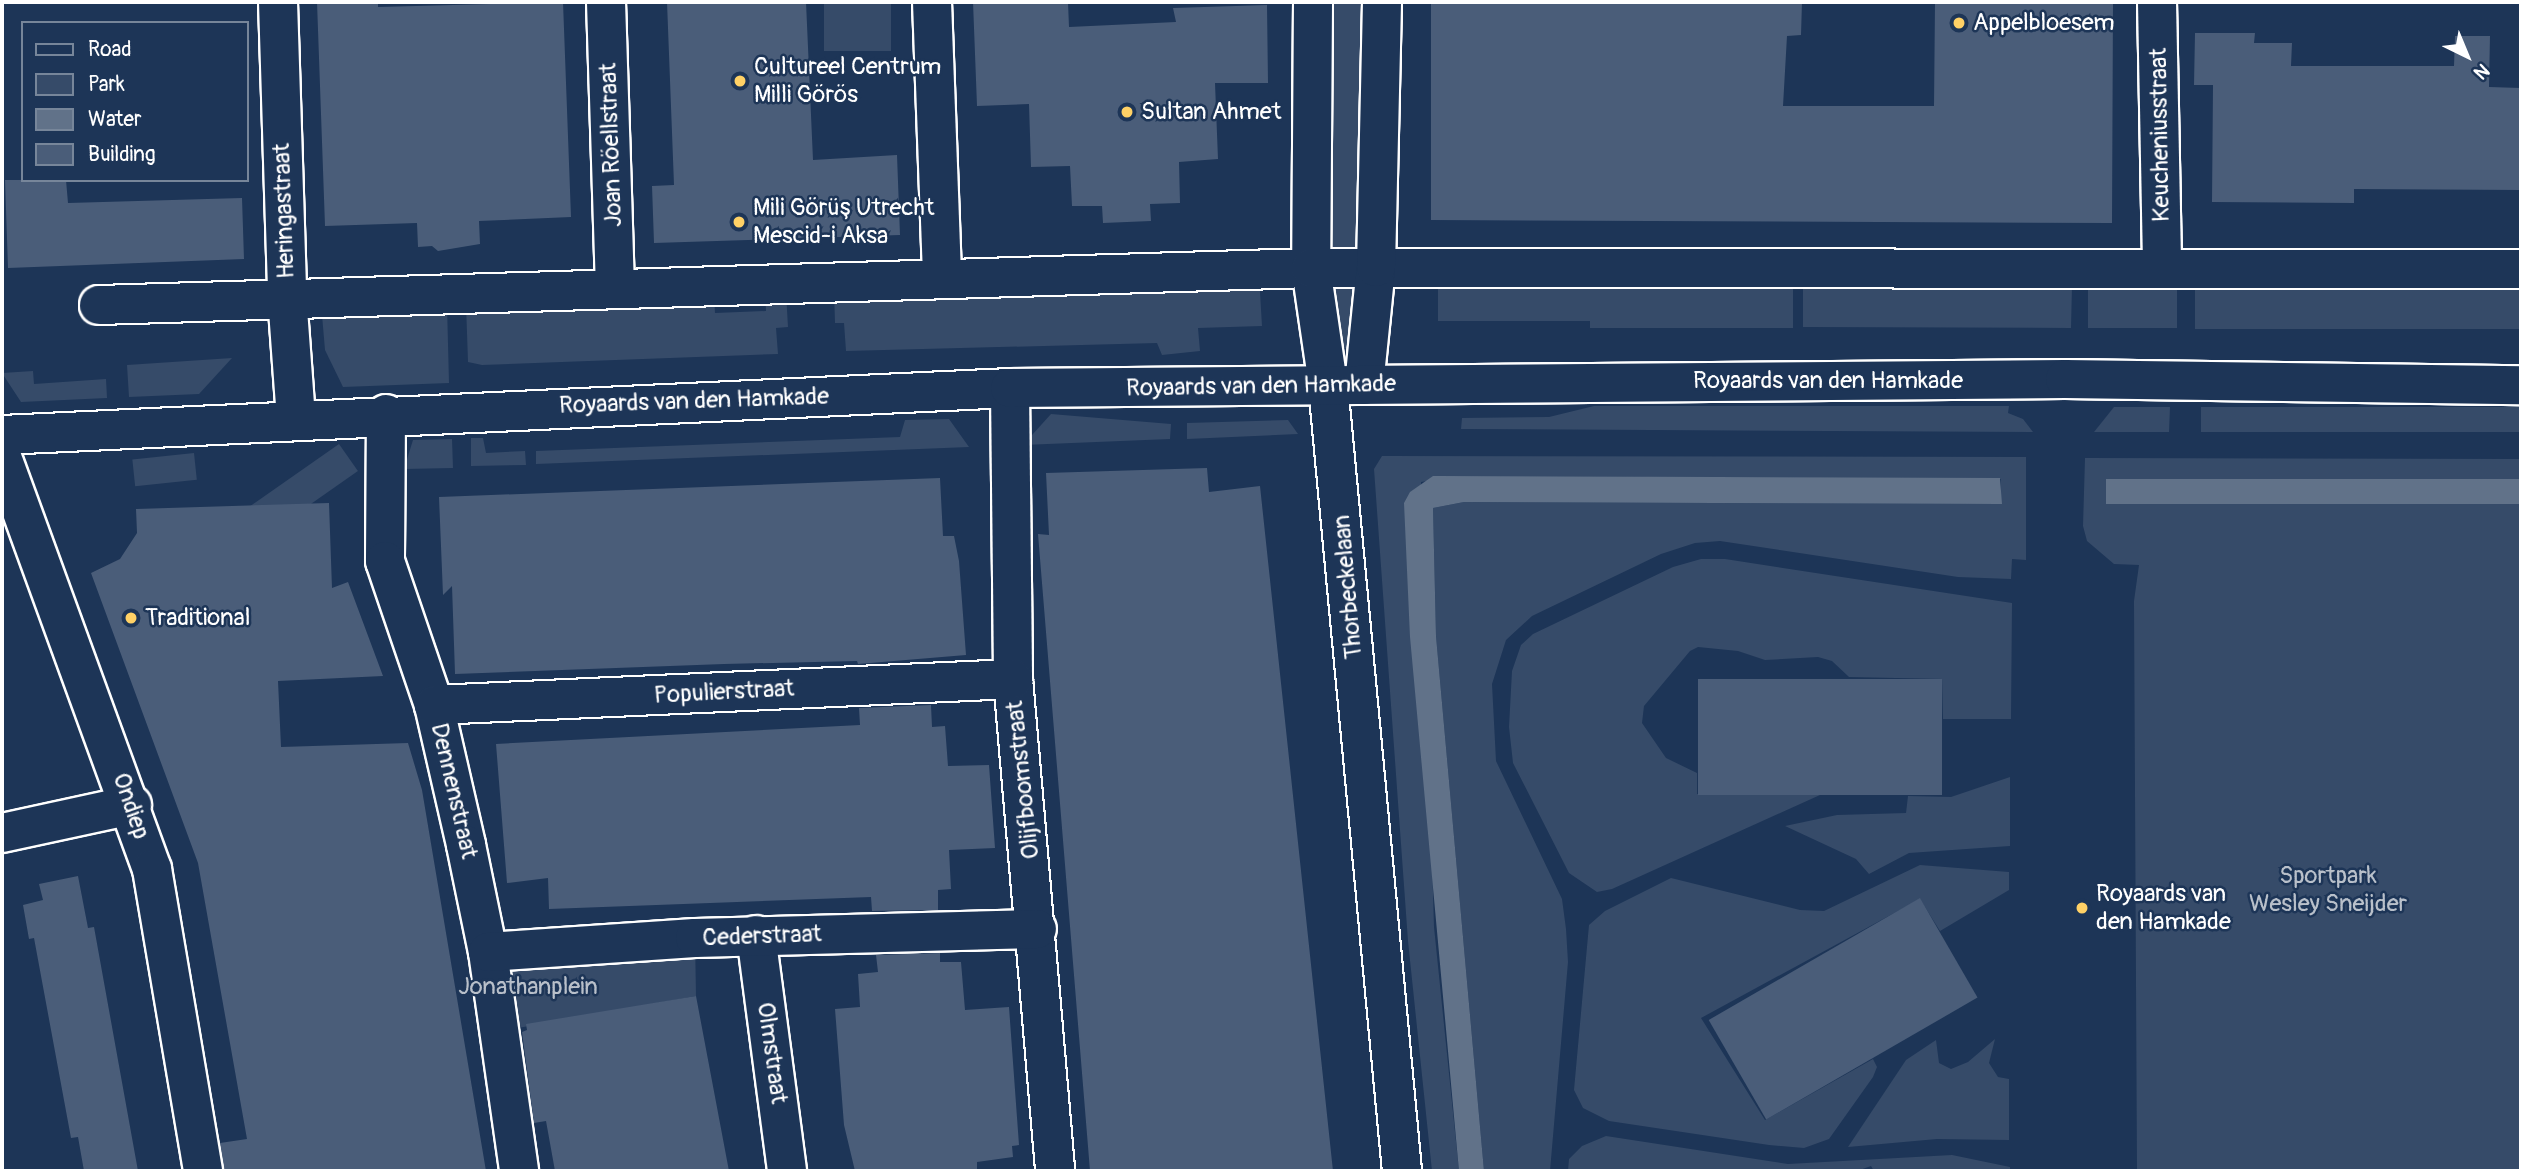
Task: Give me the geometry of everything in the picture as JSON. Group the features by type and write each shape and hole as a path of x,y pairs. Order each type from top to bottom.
{"street":[{"name":"Heringastraat","path":"278,2 287,296 296,420"},
{"name":"Joan Röellstraat","path":"606,2 615,289"},
{"path":"932,2 942,278"},
{"name":"Thorbeckelaan","path":"1313,2 1311,268 1346,385 1402,1171"},
{"name":"Thorbeckelaan","path":"1346,385 1376,267 1382,2"},
{"name":"Keucheniusstraat","path":"2157,2 2162,269"},
{"path":"99,305 287,296 1376,267 2521,270"},
{"name":"Royaards van den Hamkade","path":"2,435 386,414 1010,388 2065,379 2521,385"},
{"name":"Olijfboomstraat","path":"1010,388 1013,679 1037,929 1055,1171"},
{"name":"Dennenstraat","path":"386,414 385,561 434,705 488,952 519,1171"},
{"name":"Ondiep","path":"2,457 132,806 152,869 203,1171"},
{"name":"Populierstraat","path":"434,705 1013,679"},
{"path":"2,833 132,806"},
{"name":"Cederstraat","path":"488,952 756,935 1037,929"},
{"name":"Olmstraat","path":"756,935 788,1171"}],"green space":[{"path":"824,2 891,2 891,51 824,51"},
{"path":"1313,2 1382,2 1382,268 1313,268"},
{"path":"1438,274 1793,275 1793,328 1590,328 1590,321 1438,321"},
{"path":"1259,275 1262,326 1198,328 1200,351 1162,355 1157,343 846,351 844,323 835,323 834,290"},
{"path":"1803,275 2072,286 2071,328 1803,327"},
{"path":"1336,276 1363,276 1363,348 1336,348"},
{"path":"2195,276 2521,276 2521,329 2195,329"},
{"path":"2177,277 2177,328 2088,328 2088,286"},
{"path":"765,292 786,292 788,327 776,328 778,354 482,365 468,362 466,304 714,295 715,313 766,311"},
{"path":"447,305 449,383 343,387 325,350 322,315"},
{"path":"232,358 199,394 129,397 127,365"},
{"path":"33,371 34,384 106,379 107,398 21,402 2,373"},
{"path":"1594,406 2009,406 2008,413 2023,419 2033,432 1461,429 1462,418 1549,417"},
{"path":"2114,407 2170,407 2169,432 2094,432"},
{"path":"2201,407 2521,407 2521,432 2201,432"},
{"path":"1051,414 1171,424 1170,439 1023,445"},
{"path":"949,419 969,447 536,464 536,451 900,437 905,420"},
{"path":"1288,420 1298,434 1187,439 1187,423"},
{"path":"471,438 483,438 486,453 525,451 526,465 471,466"},
{"path":"452,439 453,468 404,469 413,440"},
{"path":"339,444 358,471 254,544 235,517"},
{"path":"194,453 197,480 135,486 132,459"},
{"path":"1382,456 2026,457 2026,560 2012,559 2011,579 1958,577 1720,541 1695,543 1661,554 1532,616 1506,640 1492,684 1496,761 1562,899 1566,929 1568,962 1550,1171 1484,1171 1436,636 1433,508 1464,502 2001,504 2001,479 1461,476 1421,482 1434,927 1459,1171 1432,1171 1408,941 1374,469"},
{"name":"Sportpark Wesley Sneijder","path":"2085,458 2521,459 2521,480 2107,479 2106,503 2521,504 2521,1171 2137,1171 2134,601 2139,565 2114,564 2087,541 2083,526"},
{"path":"1701,559 1725,559 2012,603 2011,719 1943,719 1942,679 1849,677 1832,661 1818,657 1765,660 1738,651 1698,647 1690,651 1644,706 1642,723 1666,758 1697,773 1697,794 1820,795 1612,889 1597,892 1569,873 1513,763 1509,727 1512,671 1521,645 1533,634 1673,567"},
{"path":"2010,777 2010,846 1909,853 1869,874 1856,859 1785,826 1837,815 1906,813 1908,796 1951,797"},
{"path":"1920,865 2009,872 2009,890 1940,931 1920,899 1701,1018 1765,1120 1873,1059 1877,1067 1873,1077 1829,1139 1804,1148 1769,1145 1609,1121 1583,1108 1574,1090 1589,925 1605,911 1671,878 1800,910 1824,911"},
{"name":"Jonathanplein","path":"695,938 696,996 496,1032 488,952"},
{"path":"1995,1039 1989,1063 1998,1077 2009,1079 2009,1140 1937,1139 1848,1147 1906,1060 1936,1040 1939,1063 1951,1069 1968,1062"},
{"path":"1606,1136 1788,1164 1952,1155 2010,1167 2010,1171 1874,1171 1871,1166 1857,1171 1568,1171 1569,1159 1582,1146"}],"water":[{"path":"1433,476 2000,478 2002,504 1464,502 1433,508 1436,636 1484,1171 1459,1171 1410,637 1404,503 1410,492"},
{"path":"2106,479 2521,479 2521,504 2106,504"}],"building":[{"path":"317,2 378,2 378,7 563,2 571,217 479,221 480,244 438,251 432,246 418,247 417,223 325,226"},
{"path":"667,2 806,2 813,160 897,155 900,235 654,243 652,186 674,185"},
{"path":"973,2 1068,2 1069,27 1176,22 1173,8 1267,5 1268,83 1215,83 1218,159 1179,162 1180,203 1150,204 1151,221 1103,223 1102,206 1072,206 1070,166 1031,167 1029,104 977,106"},
{"path":"1431,2 1802,2 1801,35 1787,36 1783,106 1934,106 1935,2 2113,2 2112,223 1431,220"},
{"path":"2195,33 2255,33 2254,43 2292,43 2291,66 2454,66 2455,36 2490,36 2489,87 2521,88 2521,190 2354,189 2354,203 2212,202 2213,85 2194,85"},
{"path":"5,180 66,182 68,203 242,198 244,259 8,268"},
{"path":"1207,468 1209,492 1260,486 1333,1171 1090,1171 1038,534 1049,535 1046,473"},
{"path":"940,478 943,536 954,536 959,561 966,655 858,664 857,661 724,664 455,674 452,586 443,595 439,497"},
{"path":"329,503 332,588 348,582 383,676 278,681 281,747 408,743 422,790 486,1171 224,1171 220,1143 247,1139 198,863 91,573 120,559 137,533 136,509"},
{"path":"1698,679 1942,679 1942,795 1698,795"},
{"path":"931,705 932,727 945,726 948,766 989,765 995,848 949,850 951,889 938,890 938,910 872,911 871,897 549,909 548,878 507,883 496,744 860,725 859,708"},
{"path":"78,876 88,928 94,927 138,1171 84,1171 78,1137 71,1138 34,938 29,939 23,905 43,900 39,884"},
{"path":"1920,898 1978,998 1766,1120 1709,1020"},
{"path":"940,953 940,962 961,962 965,1010 1009,1007 1019,1145 1012,1146 1013,1157 977,1162 977,1171 855,1171 844,1125 835,1009 860,1007 858,974 878,972 876,955"},
{"path":"696,996 729,1171 555,1171 546,1121 534,1123 522,1032 527,1030 526,1024"}],"place":[{"name":"Appelbloesem","path":"1959,23"},
{"name":"Cultureel Centrum Milli Görös","path":"740,81"},
{"name":"Sultan Ahmet","path":"1127,112"},
{"name":"Mili Görüş Utrecht Mescid-i Aksa","path":"739,222"},
{"name":"Traditional","path":"131,618"},
{"name":"Royaards van den Hamkade","path":"2082,908"}]}
